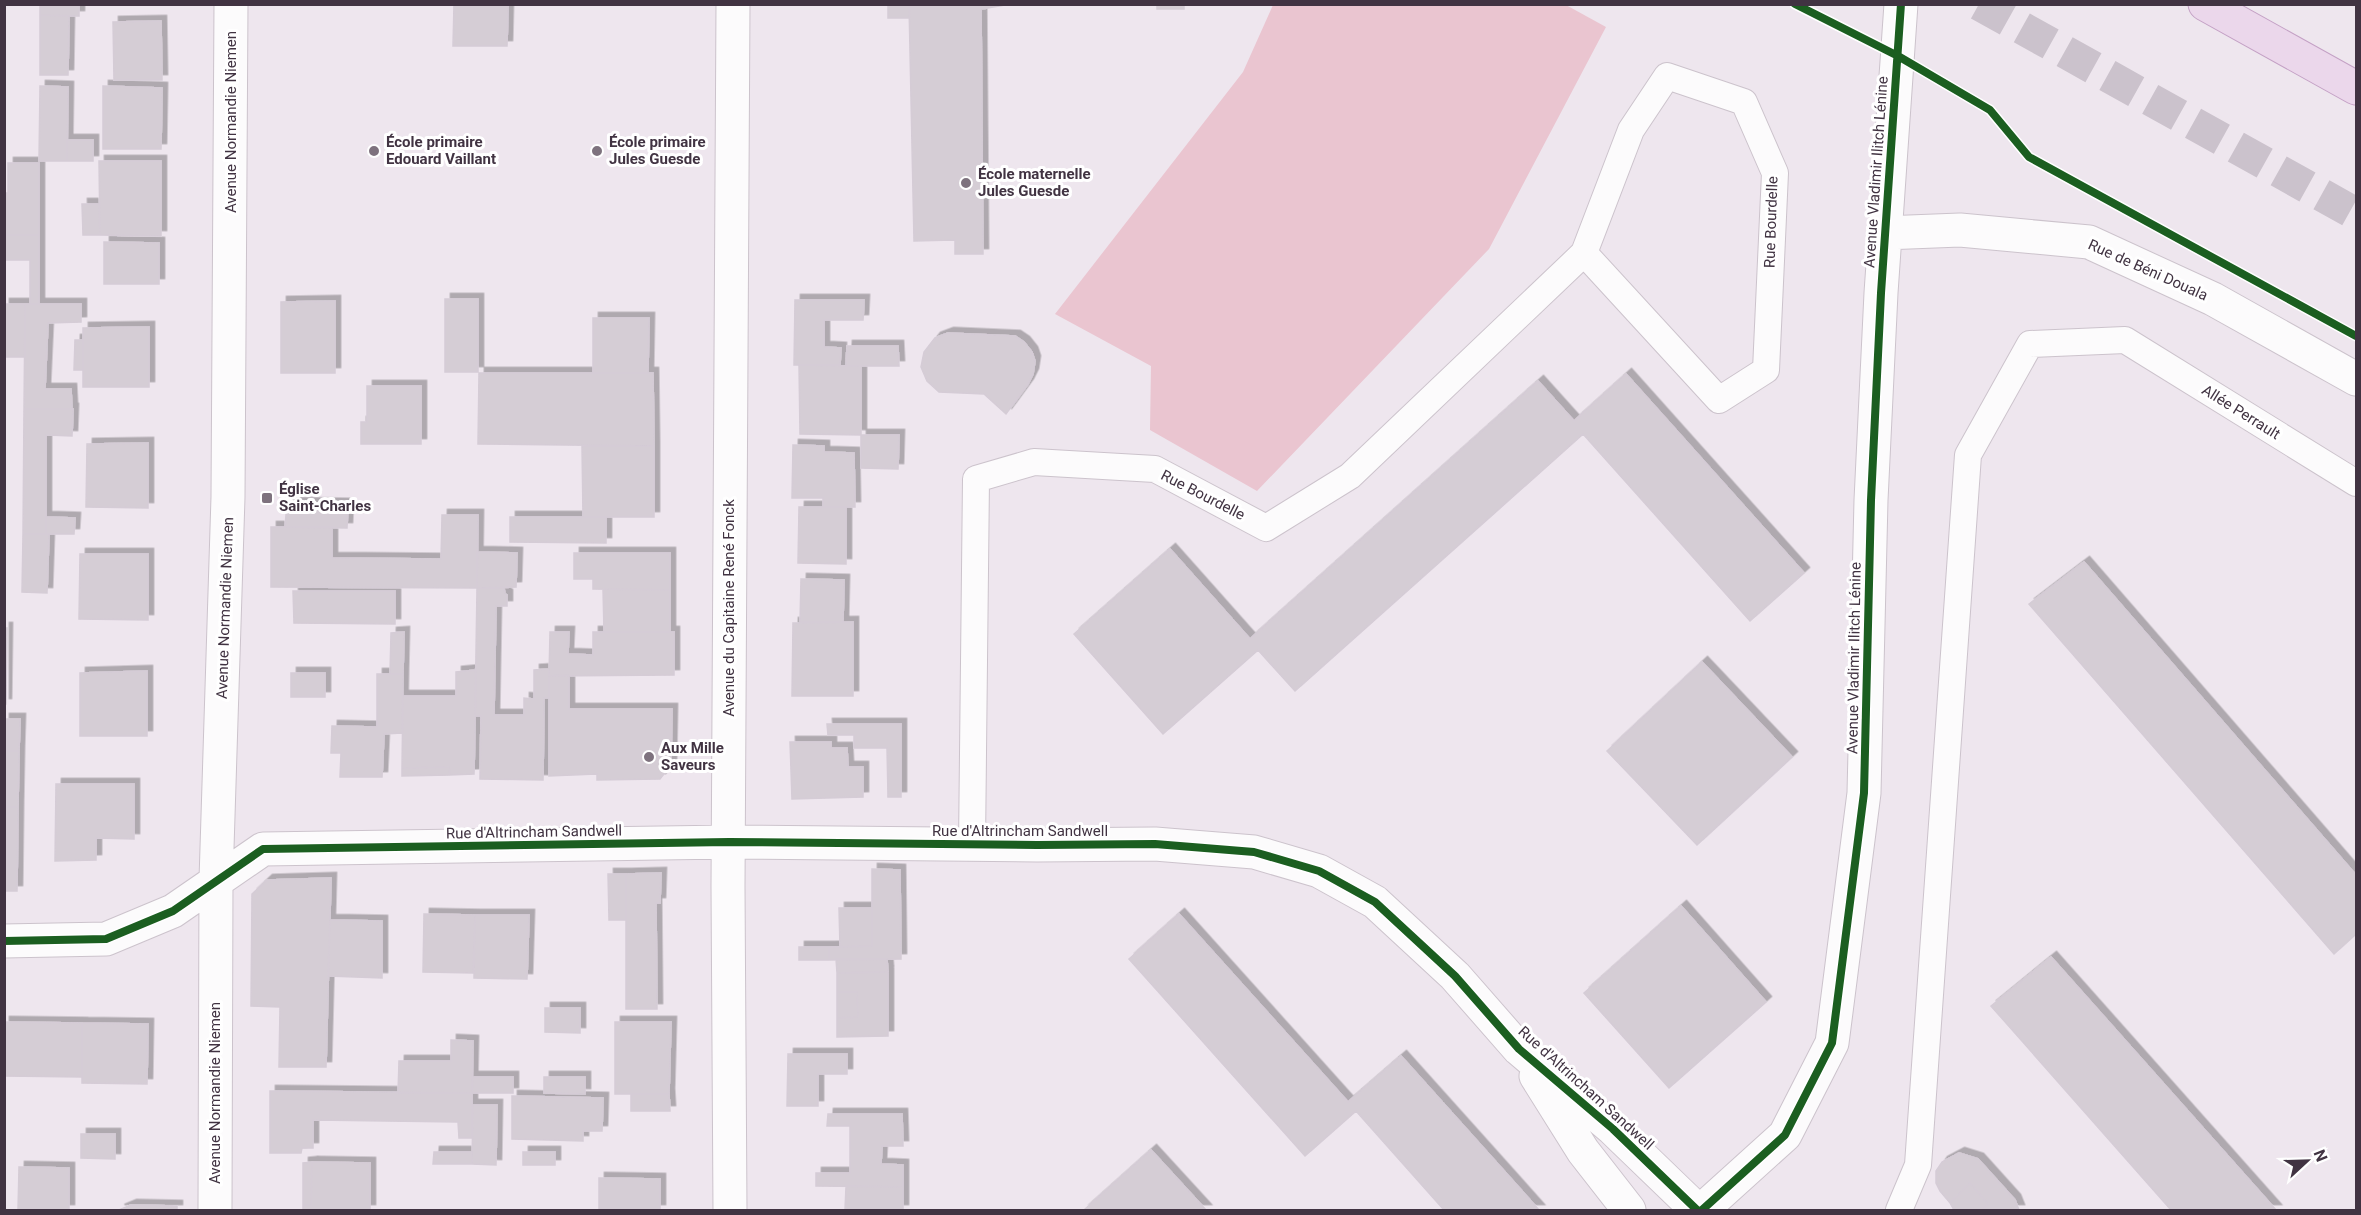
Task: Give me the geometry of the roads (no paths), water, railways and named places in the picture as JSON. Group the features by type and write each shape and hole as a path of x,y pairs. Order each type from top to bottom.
{"highway":[{"path":"2205,4 2356,88"}],"street":[{"name":"Avenue Normandie Niemen","path":"214,1210 216,880 228,497 231,4"},
{"name":"Avenue du Capitaine René Fonck","path":"730,1210 729,842 733,4"},
{"name":"Avenue Vladimir Ilitch Lénine","path":"1702,1210 1785,1135 1832,1043 1864,793 1871,500 1884,233 1900,4"},
{"name":"Rue de Béni Douala","path":"1884,233 1960,230 2089,242 2213,299 2356,379"},
{"name":"Rue d'Altrincham Sandwell","path":"4,941 106,939 173,911 263,849 729,842 1177,846 1254,852 1319,871 1375,902 1455,976 1519,1049 1613,1129 1697,1210"},
{"name":"Rue d'Altrincham Sandwell","path":"1519,1049 1583,1151 1629,1210"}],"lane":[{"name":"Rue Bourdelle","path":"972,845 976,480 1034,462 1155,470 1266,528 1350,476 1584,253 1631,130 1667,76 1744,102 1775,173 1766,370 1719,400 1584,253"},
{"name":"Allée Perrault","path":"1899,1210 1918,1165 1968,455 2030,344 2125,340 2356,483"}],"tunnel":[{"path":"1979,4 2356,214"}],"place":[{"name":"École primaire Edouard Vaillant","path":"374,151"},
{"name":"École primaire Jules Guesde","path":"597,151"},
{"name":"École maternelle Jules Guesde","path":"966,183"},
{"name":"Église Saint-Charles","path":"267,498"},
{"name":"Aux Mille Saveurs","path":"649,757"}]}
